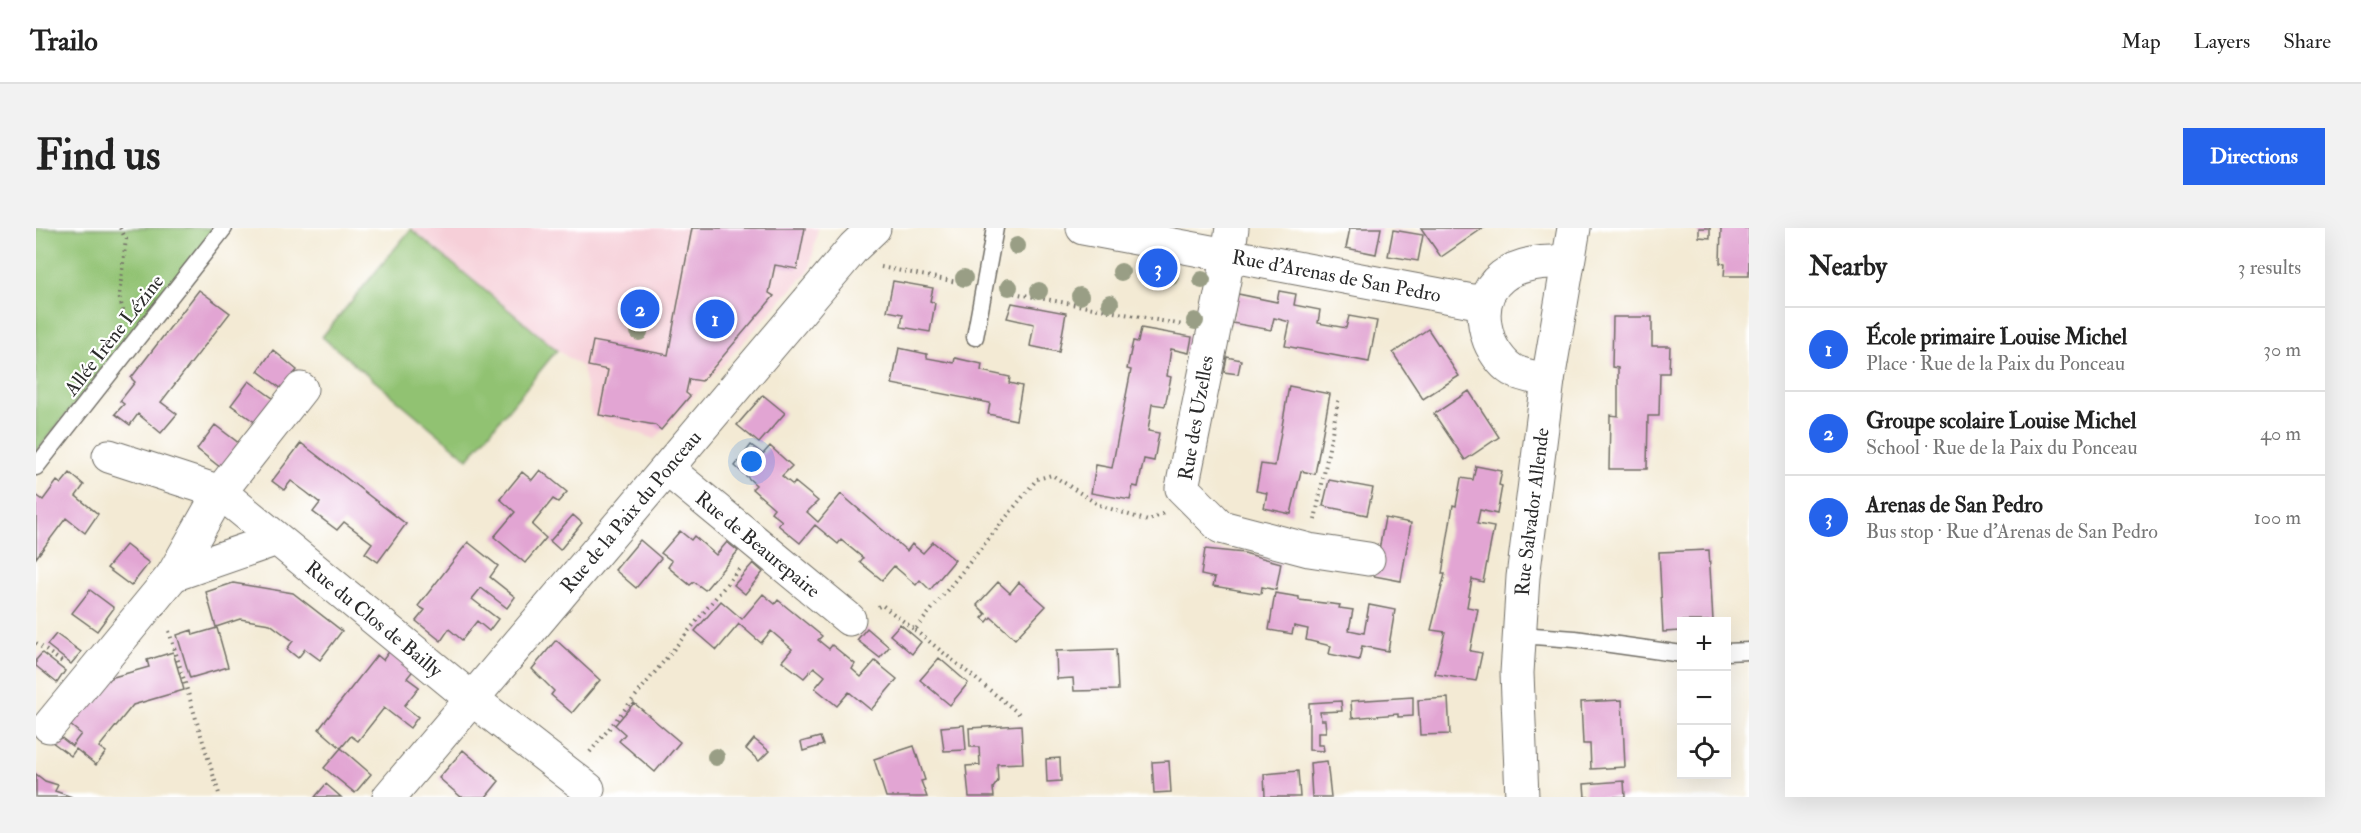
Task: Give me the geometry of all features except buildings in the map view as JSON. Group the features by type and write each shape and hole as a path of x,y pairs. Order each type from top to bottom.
{"street":[{"name":"Rue d'Arenas de San Pedro","path":"1083,228 1230,241 1484,303"},
{"name":"Rue Salvador Allende","path":"1522,797 1517,673 1531,501 1548,380 1574,228"},
{"name":"Rue de la Paix du Ponceau","path":"389,797 864,237"},
{"name":"Rue des Uzelles","path":"1230,241 1182,488 1221,527 1309,550 1368,559"},
{"path":"1548,380 1511,369 1499,357 1489,341 1483,323 1484,303 1491,287 1502,275 1517,266 1549,261 1567,263"},
{"path":"49,726 165,584 220,492 301,389"},
{"name":"Rue du Clos de Bailly","path":"108,456 220,492 472,699 579,782"},
{"name":"Rue de Beaurepaire","path":"667,469 849,619"},
{"path":"165,584 277,539"}],"lane":[{"name":"Allée Irène Lézine","path":"36,467 224,228"},
{"path":"975,337 994,228"},
{"path":"1520,635 1575,639 1677,653"},
{"path":"1731,652 1749,651"}],"path":[{"path":"120,228 126,239 119,296 133,344"},
{"path":"864,237 864,263 1212,330"},
{"path":"1309,550 1339,397"},
{"path":"915,630 1037,479 1052,475 1099,505 1148,521 1164,513 1182,488"},
{"path":"579,782 759,545"},
{"path":"165,584 220,797"},
{"path":"849,619 882,605 1022,716"}],"shaded area":[{"path":"411,228 818,228 810,269 655,439 592,416 582,367 557,350"}],"green space":[{"path":"36,228 209,228 215,231 36,452"},
{"path":"411,229 557,350 468,459 322,337"}],"place":[{"name":"Arenas de San Pedro","path":"1158,268"},
{"name":"Groupe scolaire Louise Michel","path":"640,309"},
{"name":"École primaire Louise Michel","path":"715,319"}]}
